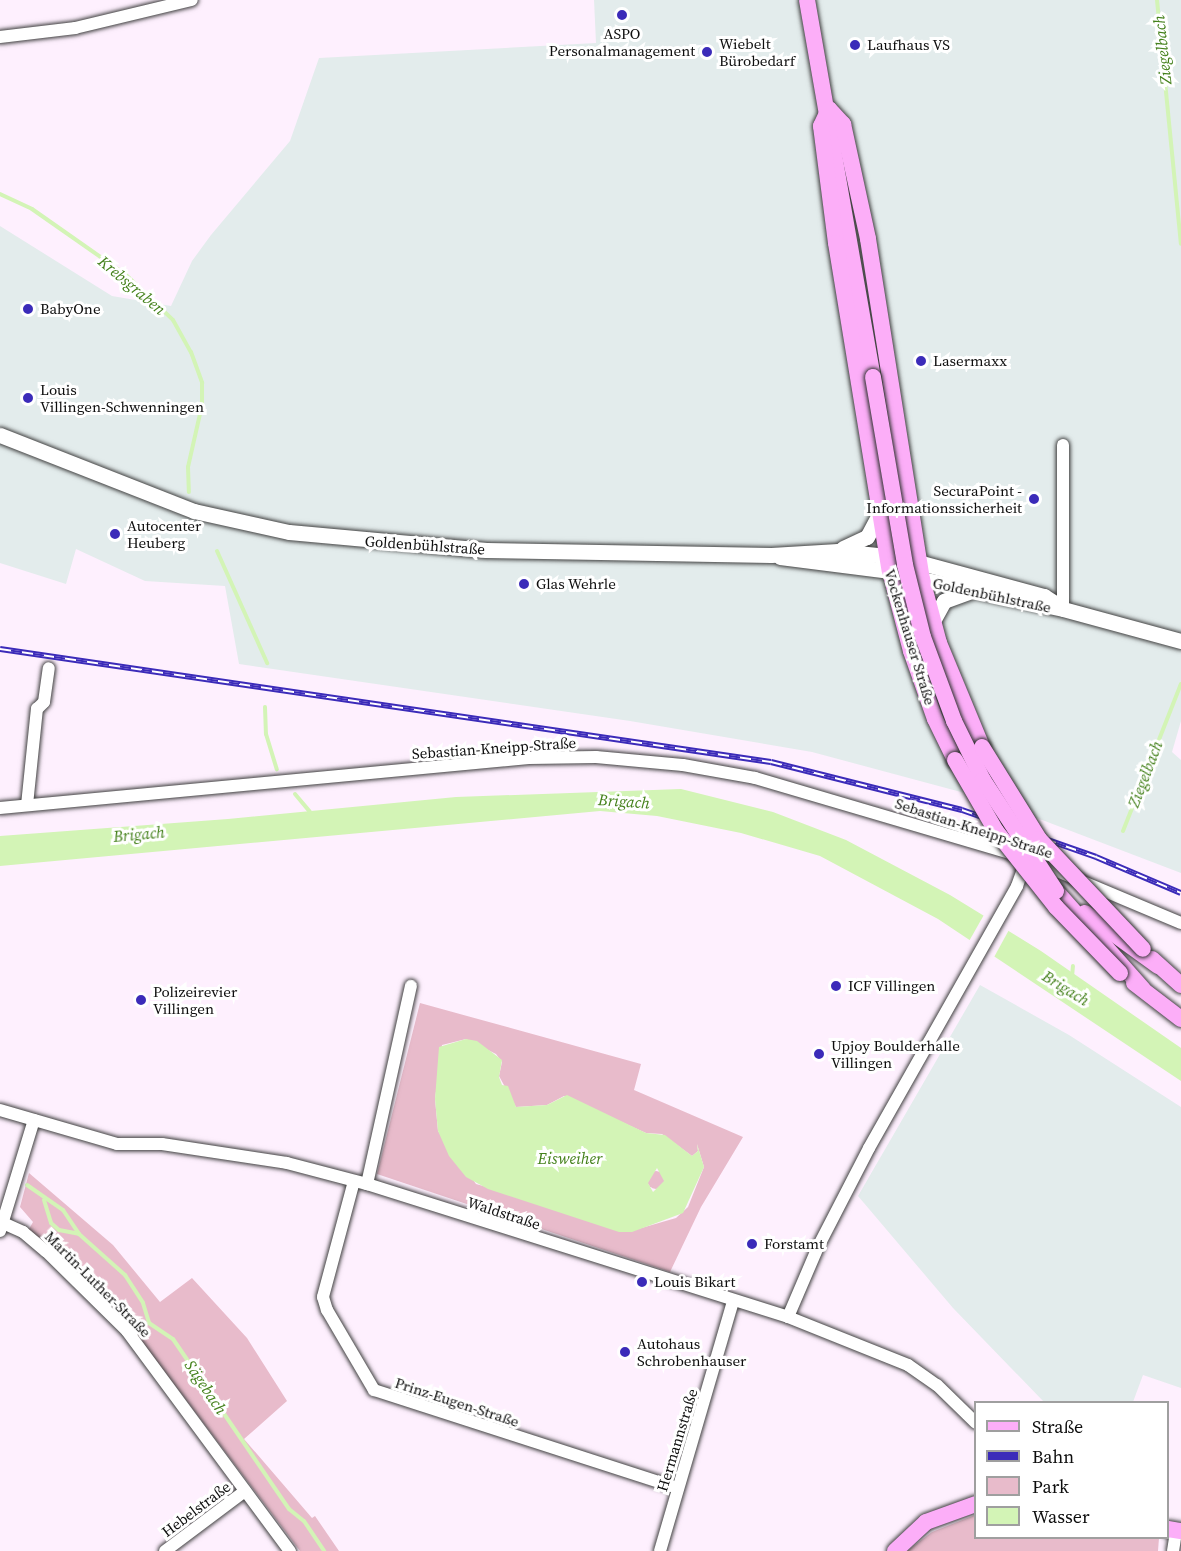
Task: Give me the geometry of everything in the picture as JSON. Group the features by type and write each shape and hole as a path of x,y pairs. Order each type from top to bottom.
{"main road":[{"name":"Vockenhauser Straße","path":"807,0 829,109 905,565 923,637 954,721 983,780 1056,891 1123,970"},
{"name":"Vockenhauser Straße","path":"829,109 821,126 880,513 888,563 915,663 955,760 996,831 1056,907 1143,989 1181,1019"},
{"name":"Vockenhauser Straße","path":"829,109 843,124 868,239 918,562 964,712 982,747 1039,838 1141,952"},
{"name":"Vockenhauser Straße","path":"1056,891 1141,952 1181,985"},
{"path":"895,1551 926,1522 969,1505"}],"street":[{"path":"0,37 75,28 192,0"},
{"name":"Goldenbühlstraße","path":"0,435 194,511 289,532 486,550 771,555 888,563"},
{"path":"1064,445 1064,609"},
{"path":"838,551 867,537 880,513"},
{"name":"Goldenbühlstraße","path":"771,555 838,551 888,563"},
{"name":"Goldenbühlstraße","path":"918,562 1044,596 1064,609"},
{"name":"Goldenbühlstraße","path":"922,579 1064,609 1181,641"},
{"path":"934,619 944,601 972,591"},
{"path":"27,806 37,709 44,702 50,668"},
{"name":"Sebastian-Kneipp-Straße","path":"0,808 529,758 597,757 683,765 755,778 1027,858 1181,923"},
{"path":"788,1317 818,1247 869,1148 1005,907 1027,858"},
{"name":"Prinz-Eugen-Straße","path":"411,986 360,1182 323,1287 327,1310 374,1390 678,1488"},
{"name":"Waldstraße","path":"0,1110 117,1144 162,1144 287,1163 360,1182 734,1302 788,1317 908,1365 937,1385 974,1425"},
{"path":"1,1227 34,1120"},
{"name":"Martin-Luther-Straße","path":"1,1227 23,1232 46,1251 127,1331 290,1551"},
{"name":"Hermannstraße","path":"660,1551 734,1302"},
{"name":"Hebelstraße","path":"165,1551 245,1491"},
{"path":"1173,1551 1175,1530"}],"shaded area":[{"path":"594,0 1181,0 1181,721 1172,752 1181,760 1181,873 987,799 812,752 630,721 239,664 225,586 145,581 76,549 66,584 0,563 0,226 112,296 171,306 192,261 290,141 319,58 596,43"},
{"path":"980,985 1069,1035 1181,1107 1181,1388 1143,1375 1133,1401 1043,1401 953,1308 858,1196"}],"green space":[{"path":"420,1003 641,1064 634,1090 743,1137 701,1207 670,1272 377,1174","holes":["466,1039 496,1054 502,1062 499,1076 516,1107 547,1105 564,1096 646,1133 662,1134 692,1156 698,1151 697,1144 704,1167 688,1207 676,1218 638,1229 476,1184 438,1131 435,1099 442,1045"]},
{"path":"652,1171 660,1171 665,1176 663,1187 652,1189 647,1184 647,1176"},
{"path":"29,1173 113,1245 160,1302 192,1278 247,1338 287,1401 244,1439 312,1518 315,1516 339,1551 300,1551 131,1327 68,1262 28,1231 33,1222 20,1207"},
{"path":"974,1515 974,1539 1159,1539 1158,1551 907,1551 932,1532"}],"water":[{"name":"Brigach","path":"681,789 773,812 846,840 950,895 1041,951 1181,1048 1181,1081 938,919 820,856 741,833 657,816 600,811 0,866 0,836 228,819 456,797"},
{"name":"Eisweiher","path":"466,1039 477,1041 502,1060 499,1077 502,1085 508,1086 516,1107 547,1105 567,1095 646,1133 665,1135 692,1156 698,1151 697,1144 704,1167 683,1213 632,1232 619,1232 488,1189 466,1177 449,1156 438,1131 435,1099 439,1047","holes":["657,1168 664,1181 653,1192 648,1183"]}],"pier":[{"path":"985,913 1010,928 993,959 968,943"}],"waterway":[{"name":"Ziegelbach","path":"1157,0 1181,244"},
{"name":"Krebsgraben","path":"0,194 32,209 125,274 173,320 191,352 202,383 202,405 188,467 189,492"},
{"name":"Krebsgraben","path":"217,551 267,663"},
{"name":"Ziegelbach","path":"1123,831 1181,684"},
{"name":"Krebsgraben","path":"265,707 266,734 277,769"},
{"name":"Krebsgraben","path":"295,794 310,812"},
{"name":"Ziegelbach","path":"1072,977 1073,966"},
{"name":"Sägebach","path":"27,1185 63,1210 79,1234 125,1275 143,1303 149,1323 173,1339 289,1509 304,1521 324,1551"},
{"name":"Sägebach","path":"44,1200 51,1223 59,1230 79,1234"}],"railway":[{"path":"0,649 771,762 962,810 1096,857 1181,893"}],"place":[{"name":"ASPO Personalmanagement","path":"622,15"},
{"name":"Laufhaus VS","path":"855,45"},
{"name":"Wiebelt Bürobedarf","path":"707,52"},
{"name":"BabyOne","path":"28,309"},
{"name":"Lasermaxx","path":"921,361"},
{"name":"Louis Villingen-Schwenningen","path":"28,398"},
{"name":"SecuraPoint - Informationssicherheit","path":"1034,499"},
{"name":"Autocenter Heuberg","path":"115,534"},
{"name":"Glas Wehrle","path":"524,584"},
{"name":"ICF Villingen","path":"836,986"},
{"name":"Polizeirevier Villingen","path":"141,1000"},
{"name":"Upjoy Boulderhalle Villingen","path":"819,1054"},
{"name":"Forstamt","path":"752,1244"},
{"name":"Louis Bikart","path":"642,1282"},
{"name":"Autohaus Schrobenhauser","path":"625,1352"}]}
